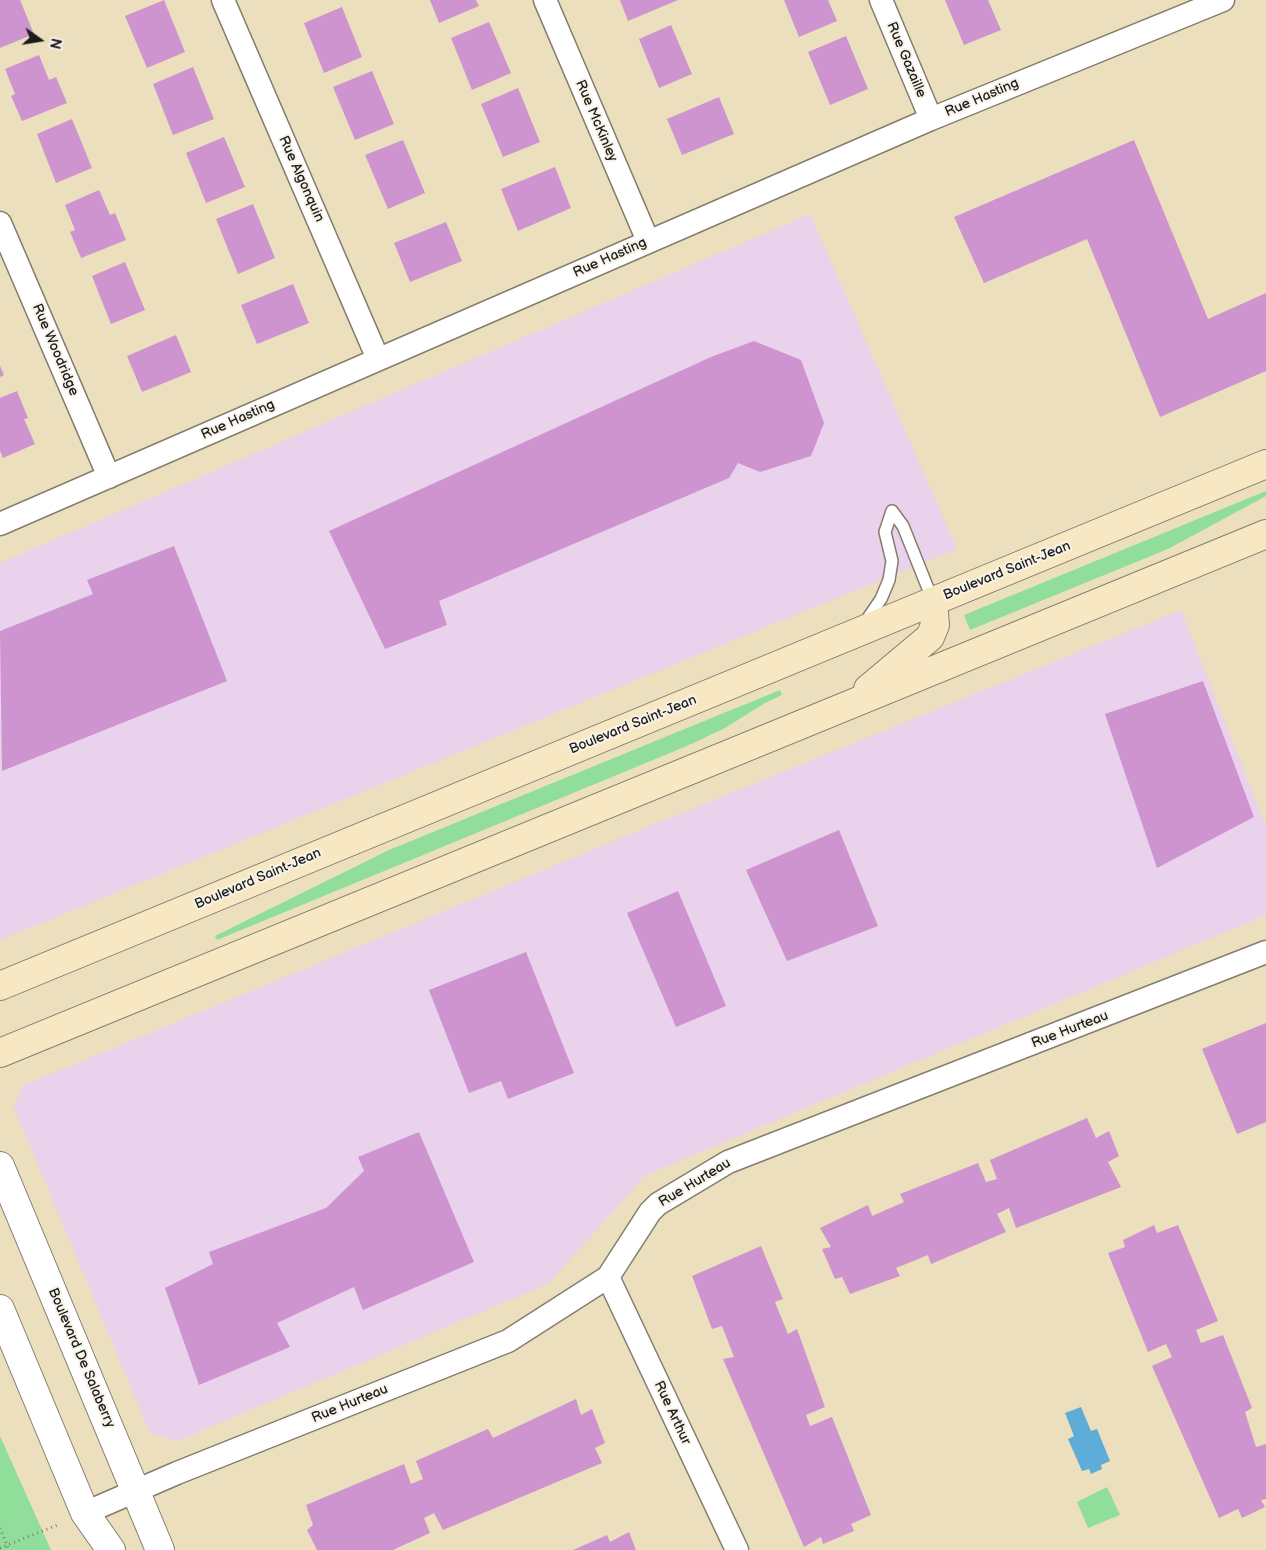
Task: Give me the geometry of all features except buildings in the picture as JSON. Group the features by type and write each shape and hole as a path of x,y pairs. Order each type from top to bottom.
{"main road":[{"name":"Boulevard Saint-Jean","path":"0,986 1266,464"},
{"path":"0,1053 1266,534"},
{"path":"849,705 930,637 935,625 933,601"}],"street":[{"name":"Rue Algonquin","path":"222,0 378,359"},
{"name":"Rue McKinley","path":"544,0 648,241"},
{"name":"Rue Gazaille","path":"881,0 931,119"},
{"name":"Rue Hasting","path":"0,524 931,119 1223,0"},
{"name":"Rue Woodridge","path":"0,223 109,477"},
{"name":"Rue Hurteau","path":"86,1513 136,1491 508,1341 608,1277 650,1212 658,1204 728,1162 1266,952"},
{"name":"Boulevard De Salaberry","path":"0,1166 160,1550"},
{"name":"Rue Arthur","path":"608,1277 737,1550"},
{"path":"0,1309 86,1513 111,1550"}],"lane":[{"path":"852,635 874,611 889,580 892,561 885,532 892,512 903,526 933,601"}],"path":[{"path":"0,1548 55,1526"},
{"path":"0,1528 9,1550"}],"shaded area":[{"path":"810,214 957,549 0,940 0,563"},
{"path":"1181,610 1266,826 1266,915 646,1175 548,1284 177,1441 150,1433 14,1108 22,1086 645,828"}],"green space":[{"path":"1266,491 1266,496 1168,549 970,630 964,615"},
{"path":"780,690 782,695 765,703 725,728 687,746 217,940 215,936 389,850"},
{"path":"0,1436 51,1550 0,1550"},
{"path":"1107,1487 1120,1515 1088,1528 1077,1502"}],"water":[{"path":"1081,1407 1091,1431 1097,1429 1110,1461 1101,1465 1102,1469 1091,1474 1089,1469 1082,1471 1068,1439 1074,1436 1065,1413"}]}
